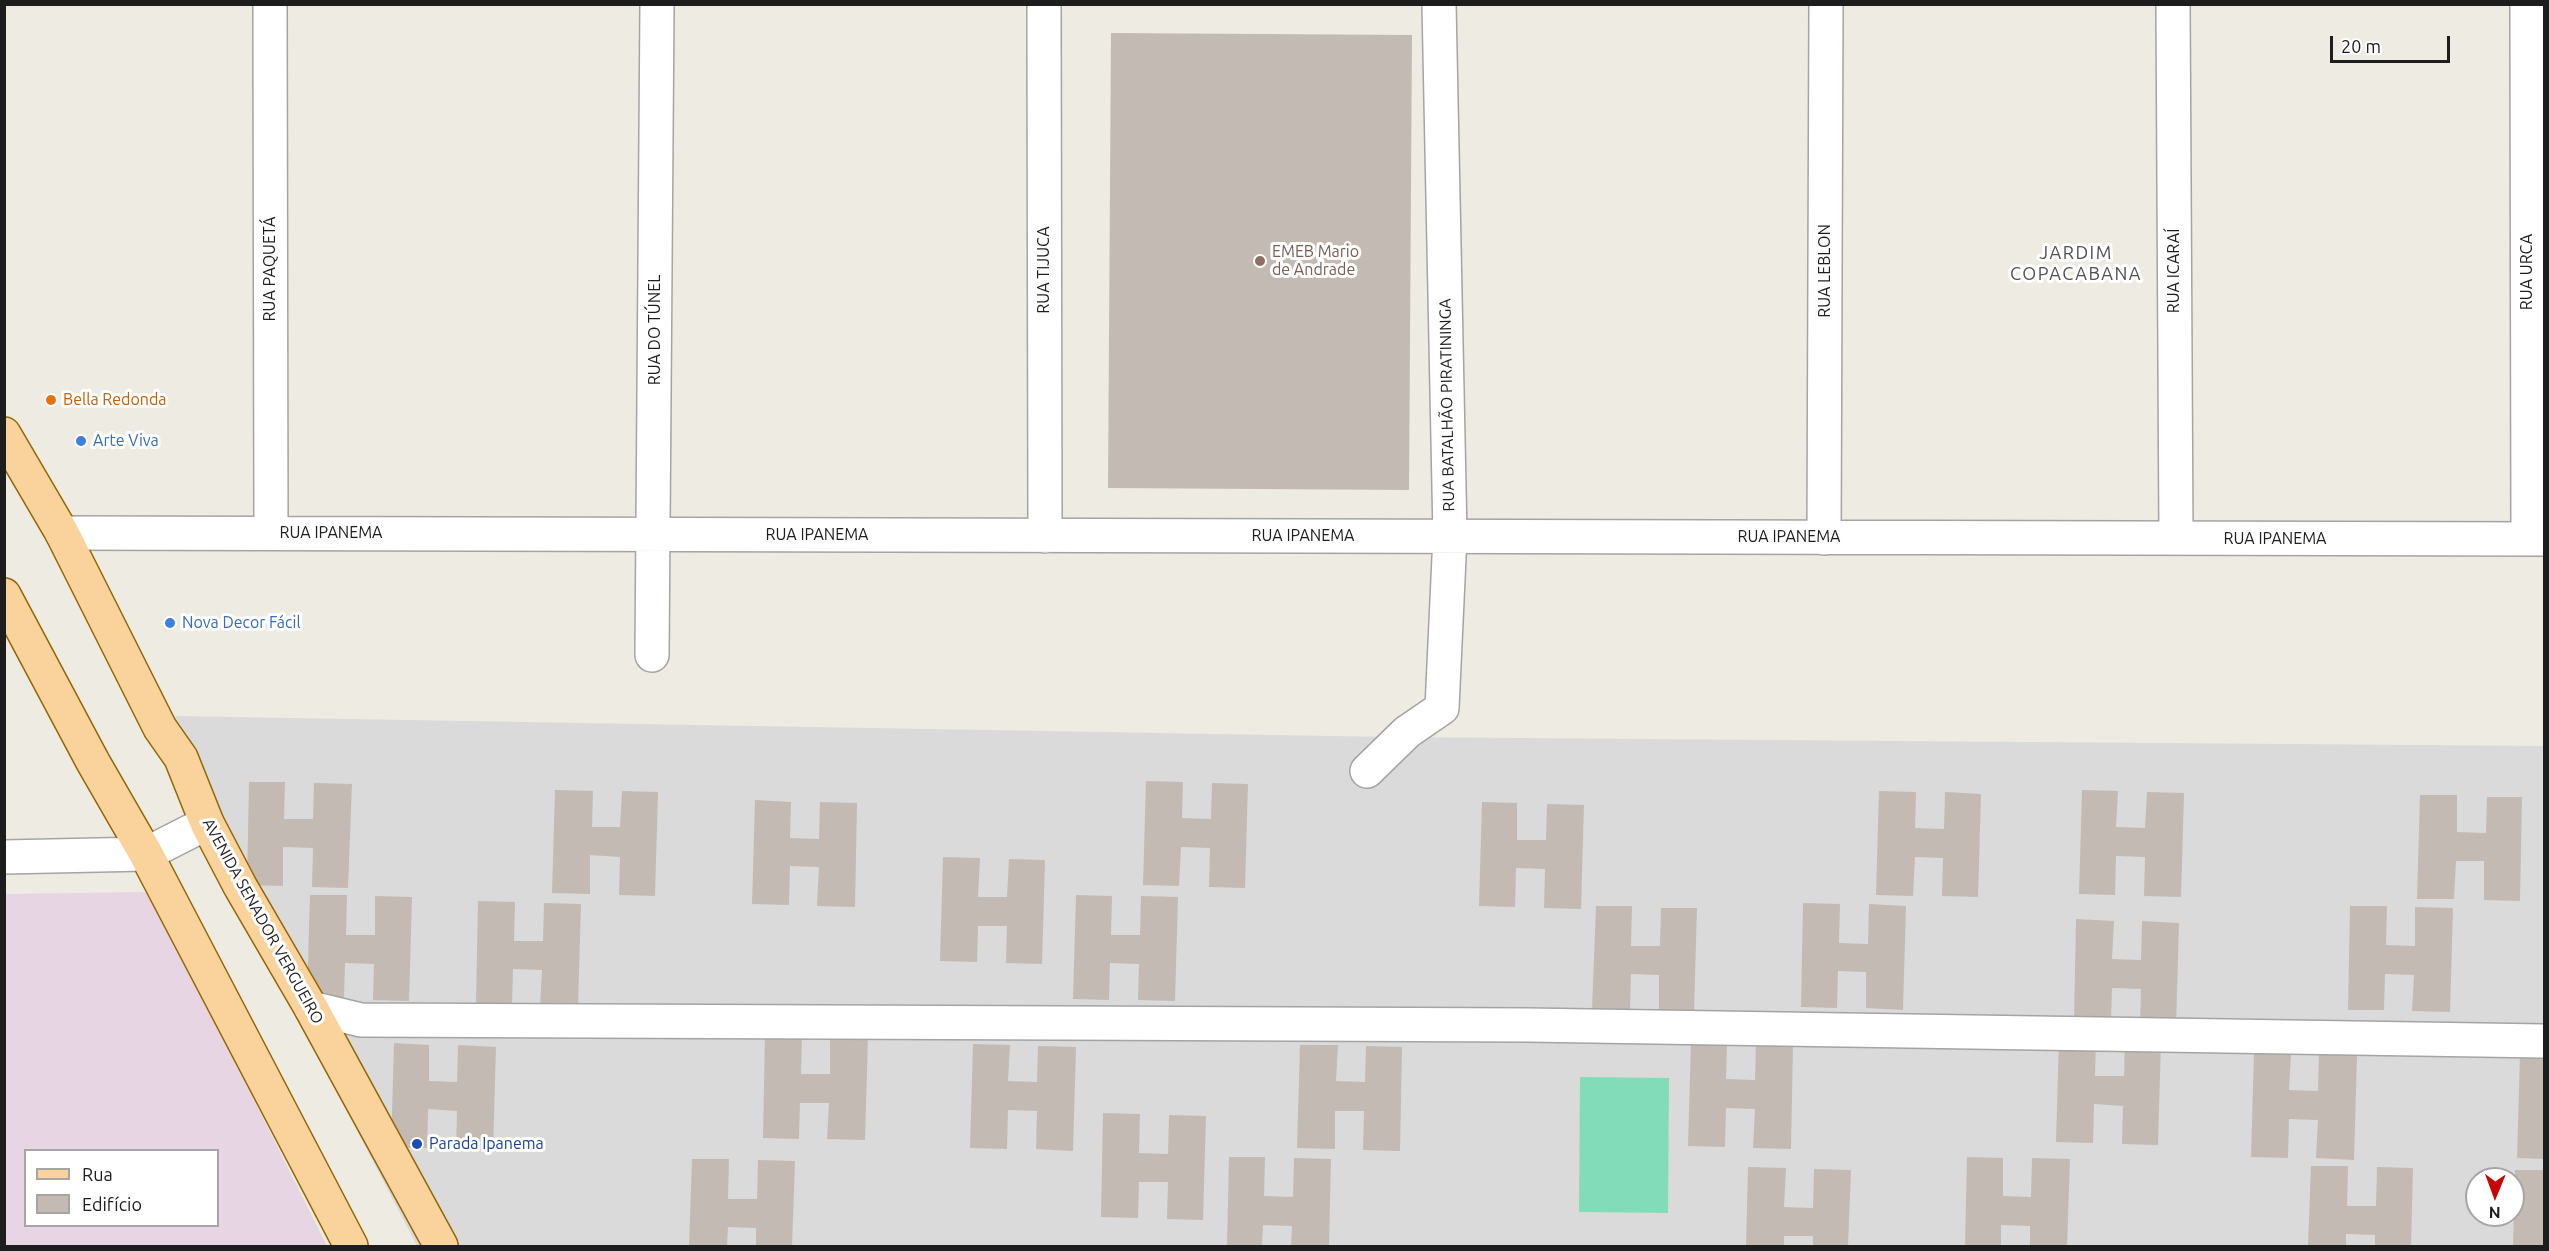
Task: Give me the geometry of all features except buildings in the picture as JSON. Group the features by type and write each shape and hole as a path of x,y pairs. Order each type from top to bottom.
{"main road":[{"name":"AVENIDA SENADOR VERGUEIRO","path":"4,434 62,533 160,728 181,758 207,824 240,886 311,1008 441,1246"},
{"path":"4,595 93,762 146,854 351,1246"}],"street":[{"name":"RUA PAQUETÁ","path":"270,4 271,533"},
{"name":"RUA DO TÚNEL","path":"652,655 657,4"},
{"name":"RUA TIJUCA","path":"1044,4 1045,536"},
{"name":"RUA BATALHÃO PIRATININGA","path":"1367,771 1407,732 1442,708 1450,536 1439,4"},
{"name":"RUA LEBLON","path":"1824,538 1826,4"},
{"name":"RUA ICARAÍ","path":"2173,4 2176,538"},
{"name":"RUA URCA","path":"2527,4 2536,539"},
{"name":"RUA IPANEMA","path":"62,533 2536,539"},
{"path":"4,857 146,854 207,824"},
{"path":"311,1008 361,1020 1527,1024 2544,1041"}],"shaded area":[{"path":"177,716 1390,737 2544,746 2544,1246 417,1246 147,727"},
{"path":"150,892 327,1246 5,1246 4,894"}],"green space":[{"path":"1580,1077 1669,1078 1668,1213 1579,1212"}],"place":[{"name":"EMEB Mario de Andrade","path":"1260,261"},
{"name":"Bella Redonda","path":"51,400"},
{"name":"Arte Viva","path":"81,441"},
{"name":"Nova Decor Fácil","path":"170,623"},
{"name":"Parada Ipanema","path":"417,1144"}],"district":[{"name":"JARDIM COPACABANA","path":"2076,263"}]}
